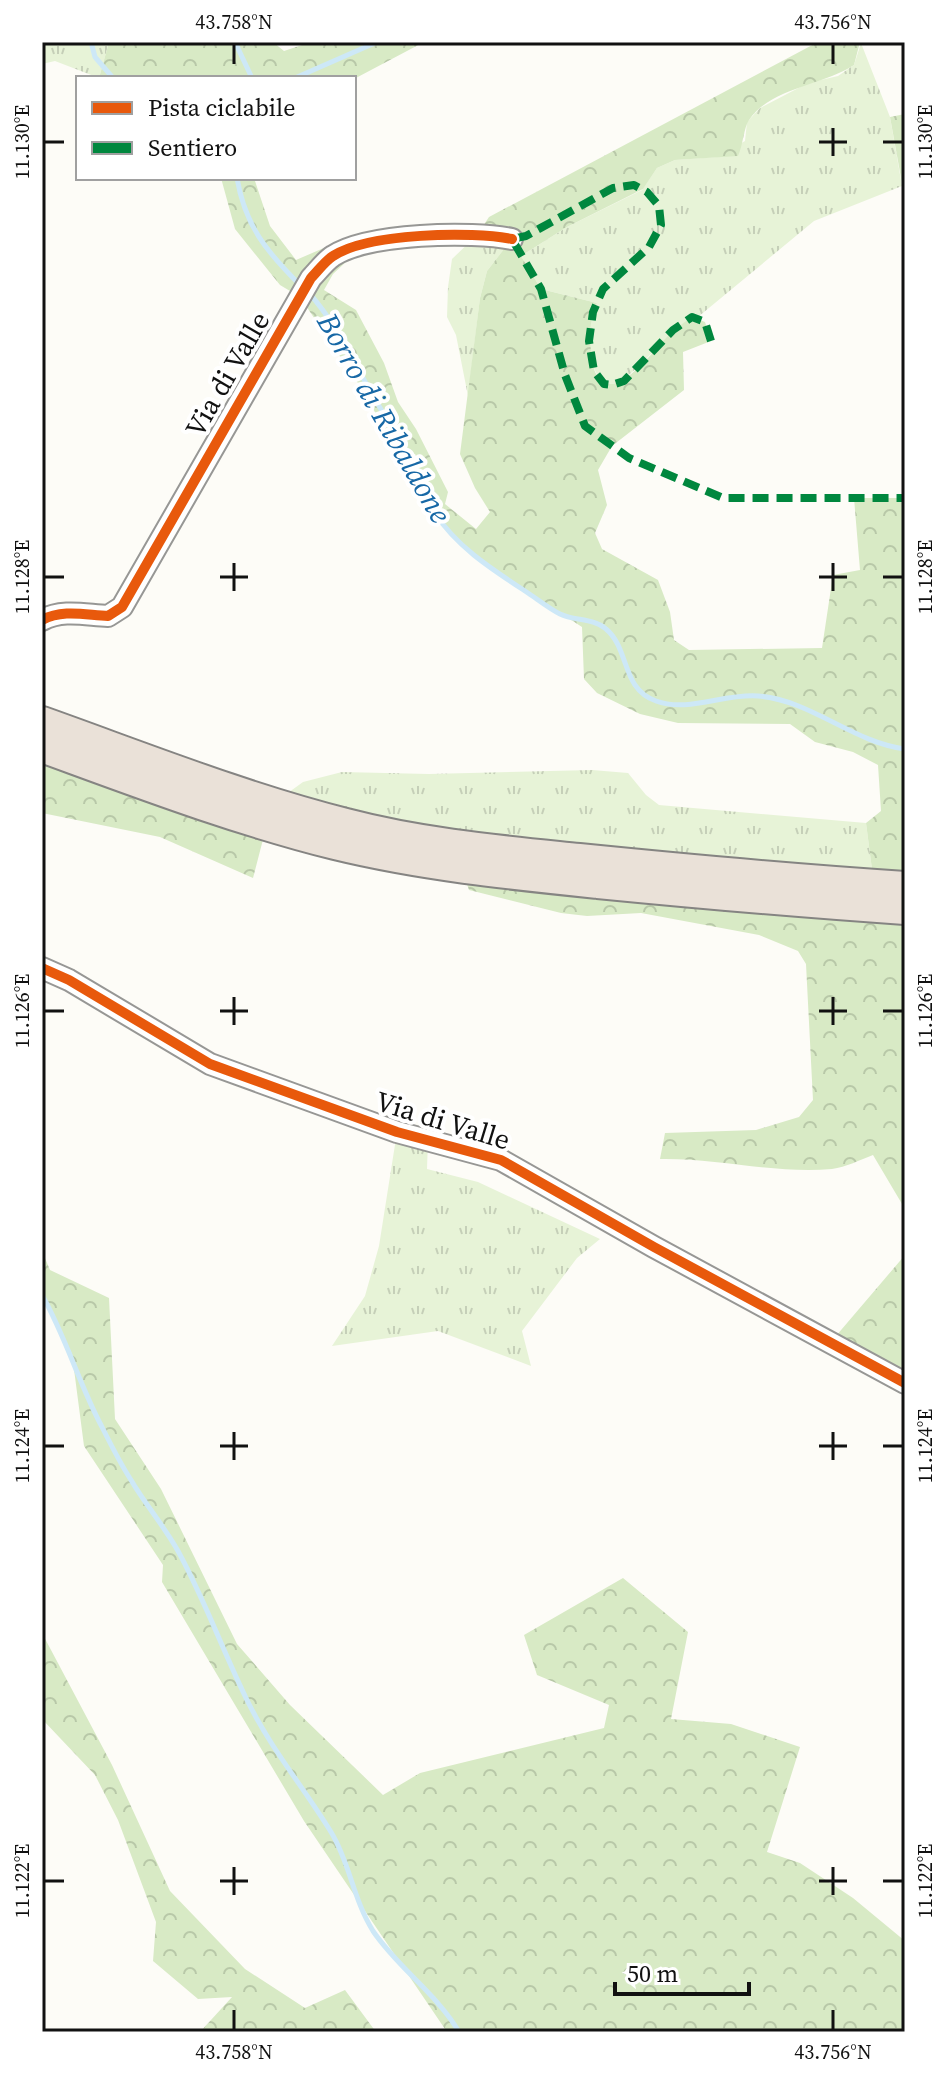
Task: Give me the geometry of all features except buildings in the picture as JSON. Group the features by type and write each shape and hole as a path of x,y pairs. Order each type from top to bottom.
{"highway":[{"path":"42,722 274,803 348,825 521,853 722,874 905,887"},
{"path":"42,747 213,807 333,844 390,856 523,875 905,909"}],"street":[{"name":"Via di Valle","path":"42,620 64,613 108,616 122,607 304,289 332,256 352,247 382,240 487,234 512,239"},
{"name":"Via di Valle","path":"42,968 69,980 210,1064 397,1132 501,1160 905,1383"}],"green space":[{"path":"42,42 109,42 100,76 55,61 42,64"},
{"path":"109,42 273,42 284,51 311,42 424,42 356,78 100,76"},
{"path":"818,42 860,42 854,65 784,94 758,109 747,123 738,156 675,160 657,168 643,189 567,227 521,256 541,289 597,303 591,326 592,356 597,375 609,384 618,382 638,368 674,330 692,317 705,322 711,341 683,352 684,390 612,446 598,470 607,505 595,533 602,549 658,580 670,612 674,640 689,650 822,648 833,575 860,570 854,498 905,498 905,887 874,885 866,823 881,811 878,765 853,752 815,742 790,724 678,723 640,714 597,693 584,679 582,627 475,558 435,517 360,386 300,297 280,285 235,229 222,180 255,180 270,226 296,260 333,244 342,251 347,261 333,274 324,290 356,310 384,363 398,402 416,429 448,492 445,504 476,529 490,512 460,454 480,298 487,271 511,240 477,235 489,217"},
{"path":"861,43 890,117 902,186 814,221 698,317 674,331 622,380 610,384 601,380 593,366 589,344 590,325 597,303 541,289 521,256 567,227 642,190 657,168 675,160 717,157 745,141 747,122 760,108 808,83 838,76 854,65"},
{"path":"905,114 905,200 890,117"},
{"path":"477,235 512,239 487,271 480,298 468,396 456,335 447,317 448,287 452,259"},
{"path":"42,747 267,824 253,878 160,837 42,813"},
{"path":"592,770 628,773 659,805 866,823 874,885 753,877 274,803 303,782 342,772 429,774"},
{"path":"461,867 905,909 905,1209 873,1155 837,1168 811,1170 660,1159 665,1133 756,1130 799,1117 813,1100 806,964 798,951 759,935 641,913 587,916 561,913 469,890"},
{"path":"397,1132 428,1140 427,1169 478,1182 600,1239 577,1258 522,1331 531,1366 438,1331 332,1346 365,1296 379,1246"},
{"path":"42,1251 50,1270 109,1298 115,1419 161,1489 237,1644 290,1705 383,1795 420,1773 604,1728 609,1705 537,1675 524,1635 623,1578 688,1632 671,1719 731,1724 800,1747 767,1852 800,1863 853,1898 905,1941 905,2032 447,2032 304,1821 162,1582 163,1565 84,1446 72,1354 42,1295"},
{"path":"905,1255 905,1383 830,1343"},
{"path":"42,1633 112,1765 170,1891 245,1969 305,2008 345,1990 376,2032 200,2032 232,1997 198,1999 153,1961 156,1922 118,1820 95,1775 42,1719"}],"waterway":[{"name":"Borro di Ribaldone","path":"91,42 95,57 111,76"},
{"path":"235,42 251,76"},
{"path":"300,76 377,42"},
{"name":"Borro di Ribaldone","path":"237,180 246,210 259,237 300,285"},
{"name":"Borro di Ribaldone","path":"308,292 341,338 409,458 431,507 453,536 499,574 551,609 606,629 614,637 631,678 645,695 656,701 681,705 745,696 777,699 867,738 905,749"},
{"path":"42,1295 109,1440 136,1489 178,1551 258,1721 337,1844 373,1931 440,2005 459,2032"}],"marked path":[{"path":"711,341 705,322 692,317 673,330 624,381 604,384 594,371 589,341 593,312 603,289 649,247 661,225 659,206 647,192 634,185 613,188 526,236 512,239 541,289 565,375 585,426 629,458 723,498 905,498"}],"cycle path":[{"path":"42,620 66,614 108,616 122,607 311,278 330,258 349,248 394,238 472,235 512,239"},
{"path":"42,968 69,980 210,1064 397,1132 501,1160 905,1383"}]}
